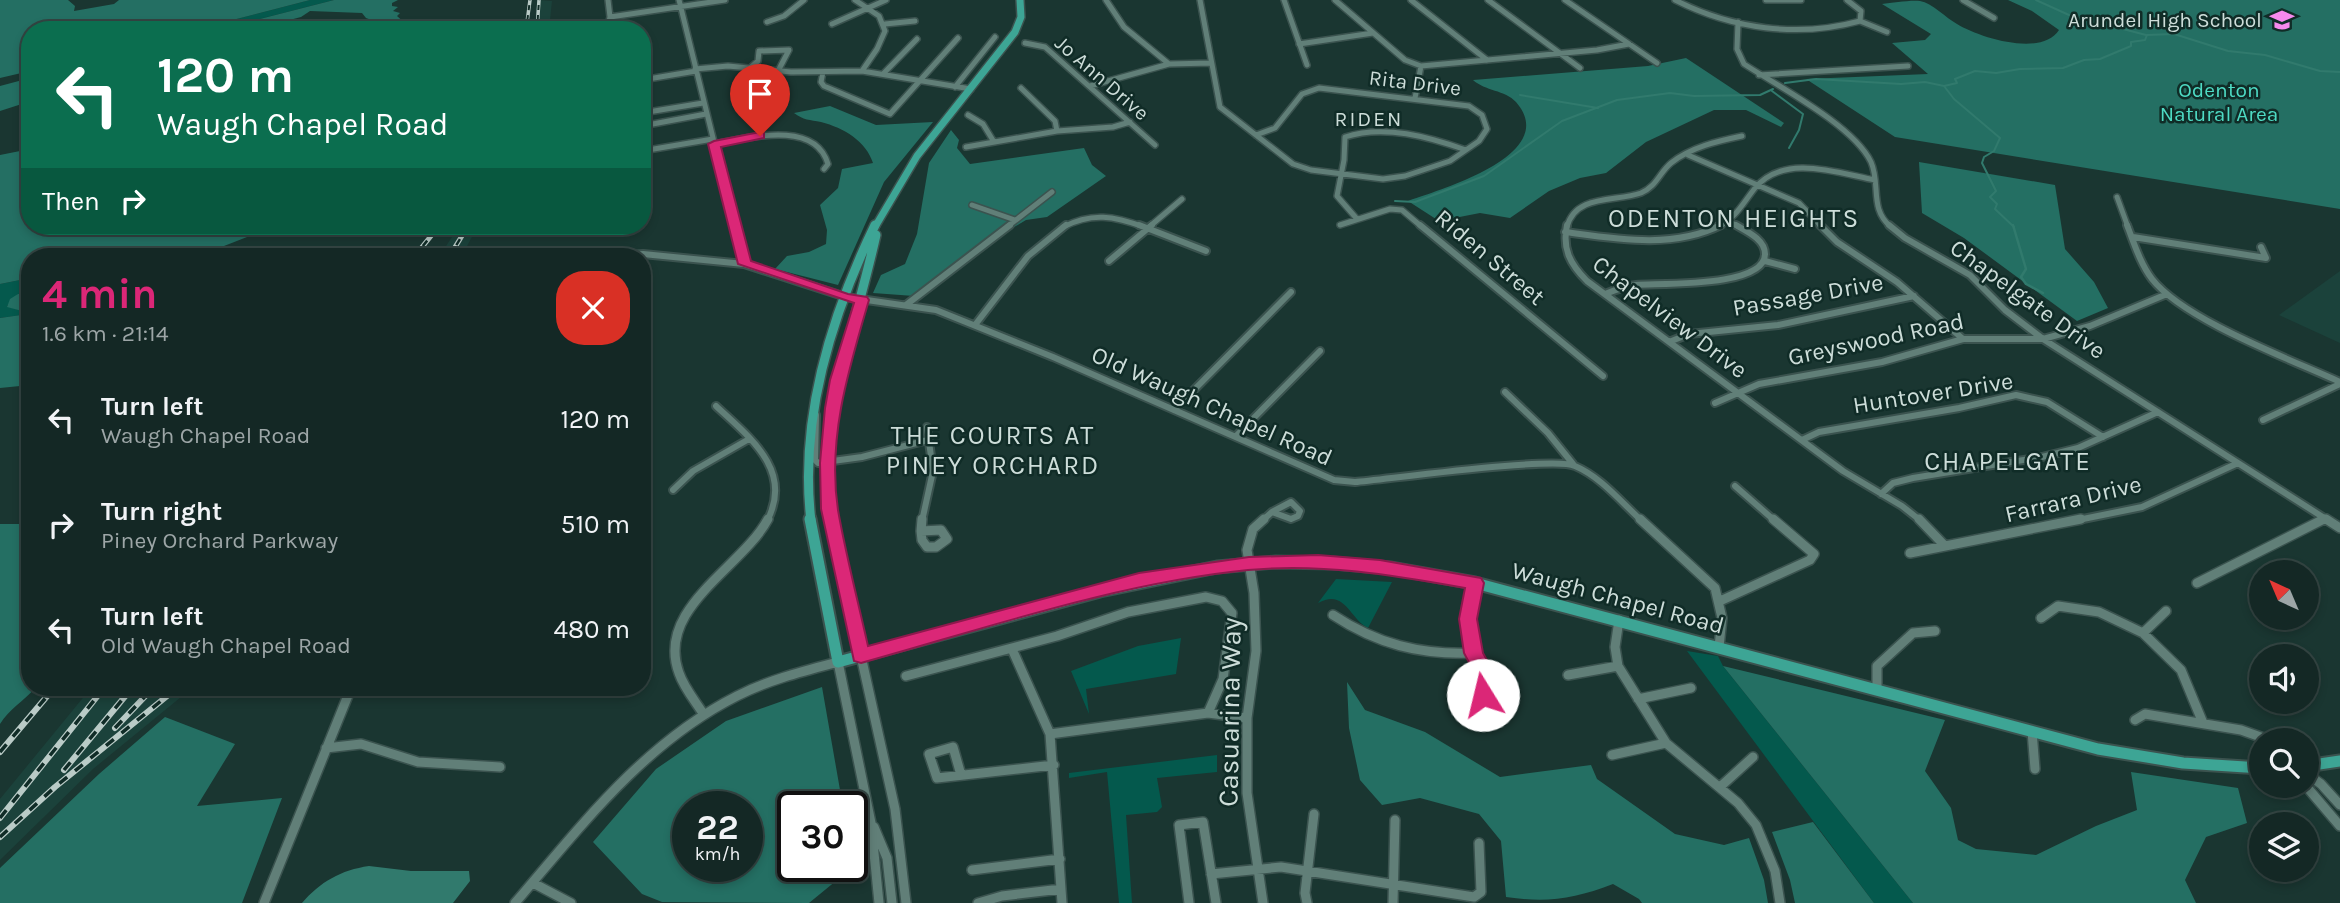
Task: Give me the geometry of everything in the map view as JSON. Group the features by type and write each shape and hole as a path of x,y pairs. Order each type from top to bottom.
{"main road":[{"path":"838,662 810,516 808,461 814,408 846,298 880,219 913,161 1015,32 1021,17 1020,0"},
{"path":"861,656 830,509 828,463 831,419 838,380 862,300 880,219"},
{"name":"Waugh Chapel Road","path":"838,662 1139,580 1249,564 1318,562 1380,566 1475,583 2098,749 2183,763 2249,767"},
{"path":"2319,764 2340,761"}],"street":[{"path":"608,0 609,21"},
{"path":"610,17 680,3 725,0"},
{"path":"767,22 784,16 804,0"},
{"path":"855,0 882,16 885,24 881,43 862,71"},
{"path":"832,24 886,0"},
{"path":"1106,0 1124,27 1169,64"},
{"name":"Rita Drive","path":"1200,0 1220,107 1293,164 1311,170 1340,174 1395,178 1441,165 1466,150 1485,135 1487,129 1476,109 1460,103 1313,89 1302,94 1275,128 1256,135"},
{"path":"1284,0 1307,65"},
{"path":"1335,0 1405,60 1421,66 1561,54 1629,44"},
{"path":"1411,0 1488,61"},
{"path":"1488,0 1580,68"},
{"path":"1565,0 1657,63"},
{"path":"1675,0 1702,15 1738,22 1817,31 1860,21 1887,32"},
{"path":"1766,0 1801,0"},
{"path":"1847,0 1861,11 1863,17 1860,21"},
{"path":"1963,0 1994,18"},
{"path":"680,3 744,264"},
{"path":"885,24 915,21"},
{"name":"Chapelgate Drive","path":"1738,22 1737,55 1758,75 1846,131 1871,163 1878,212 1883,220 1905,238 1970,275 2005,310 2043,339 2340,528"},
{"path":"1299,44 1373,33"},
{"path":"954,87 995,37"},
{"path":"823,72 821,82 824,86 890,114 958,38"},
{"path":"883,75 917,39"},
{"name":"Jo Ann Drive","path":"1025,43 1045,47 1155,145"},
{"path":"750,68 758,61 759,51 789,50 778,71"},
{"path":"1090,86 1169,64 1211,63"},
{"path":"651,78 716,66 778,71 862,71 920,83 971,89"},
{"path":"1415,98 1421,66"},
{"path":"1758,75 1908,66"},
{"path":"1021,88 1055,121 1057,131"},
{"path":"651,112 703,103"},
{"path":"651,124 706,114"},
{"path":"968,115 983,124 994,142"},
{"path":"966,148 1057,131 1103,129 1130,122"},
{"path":"1357,219 1335,198 1344,160 1342,142 1345,137 1359,132 1428,139 1466,150"},
{"path":"651,150 775,135 800,138 821,147 828,164 824,169"},
{"path":"1742,136 1722,140 1670,163 1653,187 1637,195 1584,204 1573,211 1566,221 1565,232 1616,240 1675,239 1728,221 1773,172 1794,169 1875,180"},
{"path":"1688,155 1799,203 1837,242 1914,296 1962,339"},
{"path":"906,304 1052,192"},
{"path":"2117,197 2144,267 2167,294 2206,317 2340,383"},
{"path":"1109,261 1182,200"},
{"path":"972,205 1016,220"},
{"name":"Riden Street","path":"1340,225 1390,209 1408,213 1603,376"},
{"path":"975,324 1026,257 1070,222 1083,216 1101,215 1206,251"},
{"path":"1605,294 1621,287 1714,281 1759,268 1765,261 1765,251 1759,241 1728,221"},
{"name":"Chapelview Drive","path":"1565,232 1564,246 1569,262 1587,281 1851,477 1918,517 1945,546"},
{"path":"2133,237 2266,258 2261,247"},
{"name":"Old Waugh Chapel Road","path":"651,255 744,264 846,298 936,310 975,324 1236,436 1316,475 1343,481 1536,464 1573,464"},
{"path":"1765,261 1795,269"},
{"path":"1174,410 1291,292"},
{"name":"Greyswood Road","path":"1715,403 1759,384 1882,362 1962,339 2043,339 2090,326 2167,294"},
{"name":"Passage Drive","path":"1669,342 1689,334 1778,325 1914,296"},
{"path":"1236,436 1320,351"},
{"path":"2263,420 2340,383"},
{"path":"1505,393 1548,433 1573,464 1595,479 1708,581 1720,601 1722,618 1719,647"},
{"name":"Huntover Drive","path":"1802,440 1819,432 1971,406 2016,395 2047,402 2103,437"},
{"path":"704,715 679,678 675,666 675,640 679,627 692,602 752,545 771,514 776,498 774,474 764,455 716,405"},
{"path":"814,408 817,419 815,460 818,463 929,440"},
{"path":"1881,494 1893,483 1913,478 2042,457 2078,448 2158,412"},
{"path":"921,531 920,515 933,477 927,427"},
{"path":"673,490 693,471 749,439"},
{"name":"Farrara Drive","path":"1910,553 2142,507 2238,463"},
{"path":"1720,601 1810,560 1814,554 1735,486"},
{"name":"Casuarina Way","path":"1263,903 1247,793 1247,718 1256,651 1254,593 1248,539 1253,529 1272,512"},
{"path":"2197,583 2326,519"},
{"path":"1475,583 1468,619 1473,653 1484,673 1483,695"},
{"path":"906,677 1012,649 1128,612 1215,597 1224,601 1232,613 1223,679 1209,713"},
{"path":"2041,618 2059,606 2099,612 2143,633 2182,670 2203,723"},
{"path":"2143,633 2166,611"},
{"path":"1333,615 1375,640 1399,648 1447,655 1473,653"},
{"path":"1619,620 1615,647 1618,666 1666,743 1720,787 1756,825 1775,871 1780,903"},
{"path":"1877,689 1877,667 1913,633 1935,631"},
{"path":"1012,649 1050,734 1062,903"},
{"path":"861,656 893,800 903,858 906,903"},
{"path":"515,903 628,775 667,741 704,715 767,683 838,662 872,823 879,903"},
{"path":"1568,675 1618,666"},
{"path":"1638,699 1690,688"},
{"path":"264,903 348,696"},
{"path":"1050,734 1209,713 1247,718"},
{"path":"2135,720 2145,714 2249,733"},
{"path":"2032,730 2035,769"},
{"path":"1612,755 1666,743"},
{"path":"326,748 361,744 408,761 499,767"},
{"path":"1720,787 1753,757"},
{"path":"961,775 1054,765"},
{"path":"2319,782 2340,805"},
{"path":"2316,798 2340,826"},
{"path":"1307,903 1305,893 1314,814"},
{"path":"1393,903 1395,820"},
{"path":"1189,903 1179,825 1203,822 1216,903"},
{"path":"872,823 887,858 892,903"},
{"path":"1211,874 1281,867 1393,886 1444,898 1474,897 1481,892 1479,843"},
{"path":"972,870 1060,859"},
{"path":"533,883 571,903"},
{"path":"978,903 1002,896 1061,889"}],"shaded area":[{"path":"310,0 334,0 252,21 229,21"},
{"path":"537,0 552,1 550,21 536,21"},
{"path":"453,235 473,235 466,248 445,248"},
{"path":"2340,271 2340,343 2279,315"},
{"path":"21,280 21,294 7,306 21,311 21,315 0,318 0,284"},
{"path":"1336,579 1392,582 1368,628 1335,599 1318,603"},
{"path":"1181,638 1176,674 1086,689 1089,714 1071,671 1138,646"},
{"path":"1687,651 1718,656 1723,666 1913,903 1874,903"},
{"path":"84,696 182,696 93,769 0,860 0,799"},
{"path":"1217,755 1217,772 1157,778 1162,807 1157,812 1126,815 1132,903 1119,903 1107,772 1069,778 1069,773"},
{"path":"369,866 411,871 469,871 470,881 453,903 302,903 332,878"}],"green space":[{"path":"0,0 68,0 75,6 74,11 114,4 119,0 310,0 229,21 21,21 21,73 0,78"},
{"path":"334,0 398,0 392,3 392,6 398,7 393,11 400,13 397,16 403,21 374,21 362,13 310,11 301,17 286,21 252,21"},
{"name":"Odenton Natural Area","path":"2008,0 2340,0 2340,209 1895,137 1806,79 1928,74 1892,43 1925,40 1931,34 1882,4 1925,2 1967,29 2010,42 2039,42 2051,38 2059,30 2032,11"},
{"path":"1686,58 1784,123 1781,127 1746,110 1714,110 1646,142 1606,173 1580,178 1549,191 1510,218 1480,213 1439,221 1408,201 1468,179 1491,167 1510,154 1523,138 1526,121 1516,102 1473,80 1648,66"},
{"path":"21,80 21,104 0,111 0,86"},
{"path":"830,106 876,125 933,122 884,182 838,285 775,269 787,256 809,252 826,244 827,230 820,205 838,188 842,169 873,163 860,142 846,132 794,113"},
{"path":"951,130 959,140 957,148 970,164 1084,148 1092,165 1106,176 1047,217 1026,220 971,253 914,296 873,293 881,275 905,264 917,234 929,163"},
{"path":"21,151 21,235 252,235 223,248 21,248 21,280 0,284 0,155"},
{"path":"1919,162 2055,185 2065,249 2094,282 2108,308 2077,321 1964,238 1922,213"},
{"path":"21,294 21,311 7,307 10,299"},
{"path":"21,315 21,386 0,388 0,318"},
{"path":"0,524 21,524 21,696 27,696 0,724"},
{"path":"1723,666 1945,720 1925,771 1951,808 1958,840 1976,849 2036,855 2137,810 2131,772 2238,788 2247,823 2206,837 2185,880 2196,903 1913,903"},
{"path":"1347,682 1365,710 1425,732 1500,777 1591,765 1597,779 1675,834 1724,845 1749,838 1764,880 1768,903 1642,903 1613,884 1560,898 1535,900 1506,897 1501,841 1479,814 1420,798 1382,805 1360,780 1349,728"},
{"path":"822,687 840,791 777,791 777,882 835,882 809,903 662,902 642,894 593,842 656,769 726,721"},
{"path":"165,717 235,744 197,806 282,798 242,903 0,903 0,868 99,774"},
{"path":"1813,822 1874,903 1795,903 1790,880 1772,832"}],"waterway":[{"path":"2036,0 2069,15 2146,35"},
{"path":"1944,86 1957,83 1955,79 1975,71 1996,73 2020,69 2063,68 2084,60 2100,59 2131,46 2131,42 2145,40 2147,35 2174,34 2228,51 2265,55 2320,71 2340,72"},
{"path":"1785,83 1816,79 1901,84 1925,82 1944,86"},
{"path":"1944,86 1954,99 2000,138 1994,151 1984,157 1982,163 1996,191 1990,197 1997,204 1995,209 2013,226"},
{"path":"1597,108 1617,100 1670,93 1694,96 1760,95 1773,89"},
{"path":"1772,91 1803,114 1799,130 1789,148"},
{"path":"1520,95 1597,108"},
{"path":"1395,201 1415,202 1484,176 1562,121 1597,108"},
{"path":"2013,226 2026,269 2021,277 2026,284 2043,293"}],"railway":[{"path":"527,21 530,0"},
{"path":"538,21 539,0"},
{"path":"421,248 432,235"},
{"path":"455,248 462,235"},
{"path":"0,752 47,696"},
{"path":"0,818 98,696"},
{"path":"64,770 125,696"},
{"path":"115,728 145,696"},
{"path":"0,837 55,787 167,696"}],"place":[{"name":"Arundel High School","path":"2282,20"}],"district":[{"name":"RIDEN","path":"1369,119"},
{"name":"ODENTON HEIGHTS","path":"1734,218"},
{"name":"THE COURTS AT PINEY ORCHARD","path":"993,450"},
{"name":"CHAPELGATE","path":"2008,461"}],"route":[{"path":"760,136 714,144 744,264 757,266 846,298 862,300 838,380 828,441 830,509 861,656 1139,580 1198,569 1318,562 1380,566 1475,583 1468,619 1473,653 1484,673 1483,695"}]}
